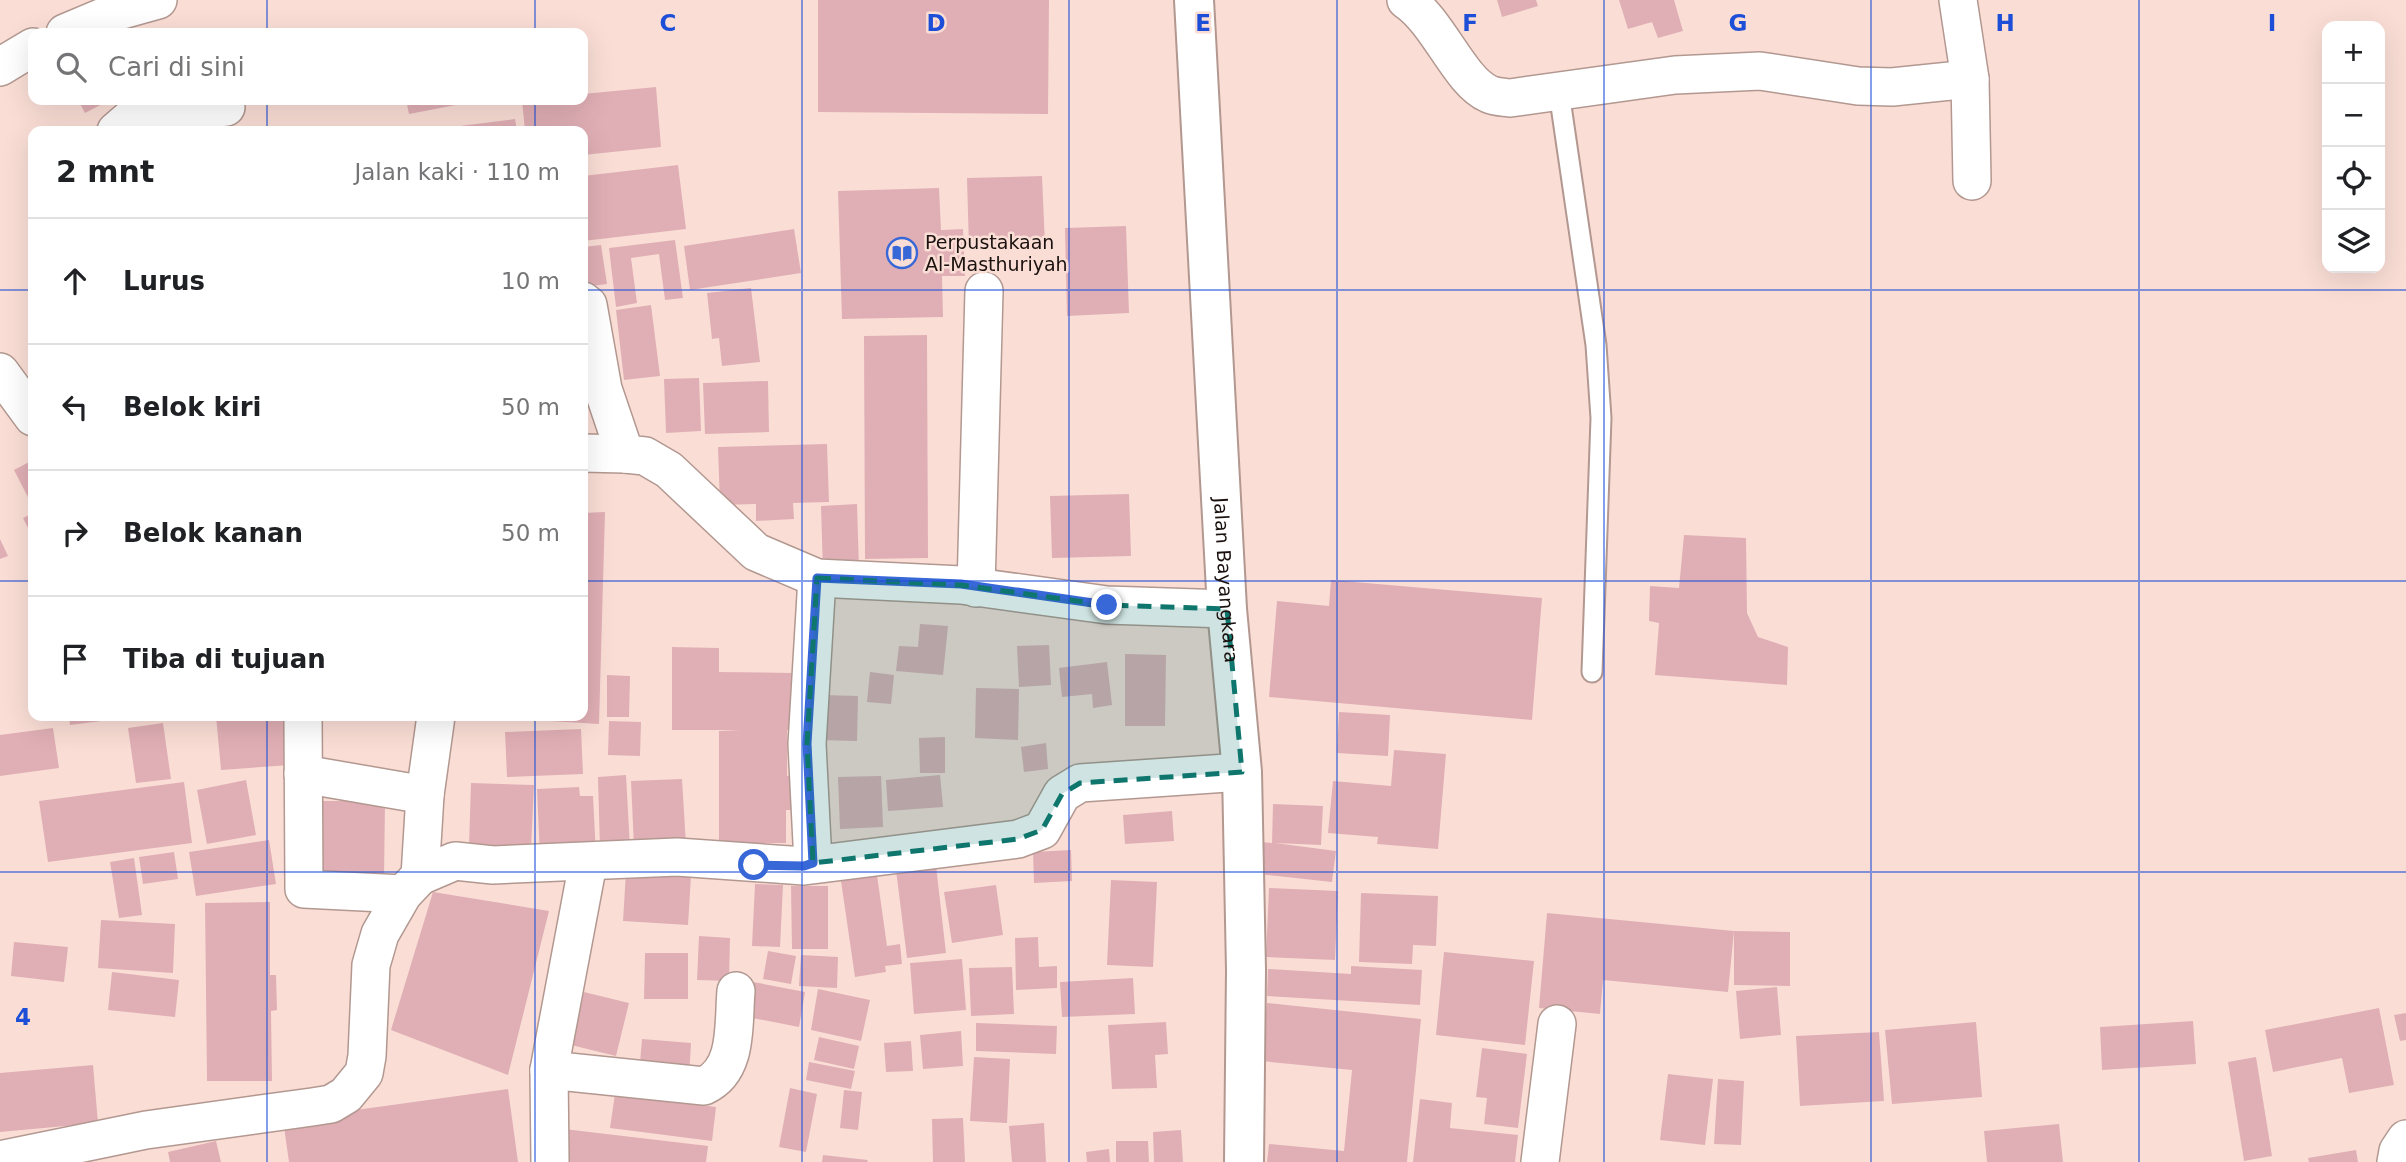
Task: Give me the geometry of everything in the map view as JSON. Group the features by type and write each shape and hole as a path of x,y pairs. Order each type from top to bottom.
{"highway":[{"name":"Jalan Bayangkara","path":"1195,0 1227,608 1241,772 1246,984 1244,1162"}],"street":[{"path":"77,28 115,12 158,0"},
{"path":"1406,0 1430,21 1477,87 1490,95 1510,98 1675,75 1760,71 1881,87 1924,86 1970,79"},
{"path":"1958,0 1970,79 1972,181"},
{"path":"0,67 28,50"},
{"path":"122,126 131,118 226,107"},
{"path":"976,587 984,291"},
{"path":"588,305 603,389 625,454"},
{"path":"0,372 28,409"},
{"path":"588,453 645,456 669,470 756,552 817,578 976,587 1107,605 1227,608"},
{"path":"813,863 807,744 817,578"},
{"path":"303,721 304,889 412,885 455,861 493,865 588,863 677,857 804,866 1018,839 1042,830 1062,794 1080,783 1241,772"},
{"path":"0,1160 146,1130 331,1104 346,1095 364,1073 368,1056 371,965 380,934 412,885 435,721"},
{"path":"303,774 425,795"},
{"path":"550,1162 549,1070 588,863"},
{"path":"549,1070 704,1086 715,1081 727,1064 736,991"},
{"path":"1540,1162 1556,1024"},
{"path":"2396,1162 2398,1150 2406,1139"}],"lane":[{"path":"1559,92 1596,345 1601,418 1592,672"}],"highlighted area":[{"path":"817,578 961,585 1107,605 1227,609 1242,772 1080,783 1062,794 1042,830 1018,839 813,863 807,744"}],"building":[{"path":"818,0 1049,0 1048,114 818,112"},
{"path":"1497,0 1536,0 1538,6 1502,17"},
{"path":"1619,0 1674,0 1683,31 1658,38 1652,22 1628,29"},
{"path":"656,87 661,147 588,154 588,126 525,126 522,105 588,105 588,94"},
{"path":"81,105 100,105 85,113"},
{"path":"407,105 456,105 409,114"},
{"path":"515,119 516,126 460,126"},
{"path":"678,165 686,229 588,240 588,175"},
{"path":"1042,176 1045,245 969,248 967,178"},
{"name":"Perpustakaan Al-Masthuriyah","path":"939,188 941,230 963,229 965,276 942,276 943,317 842,319 838,191"},
{"path":"1126,226 1129,313 1067,316 1065,228"},
{"path":"794,229 801,273 690,290 684,246"},
{"path":"675,240 683,298 665,300 659,254 631,258 637,303 616,307 609,248"},
{"path":"601,245 607,284 588,286 588,246"},
{"path":"751,288 760,362 722,366 719,338 712,339 707,293"},
{"path":"651,305 660,376 624,380 616,310"},
{"path":"927,335 928,558 865,559 864,336"},
{"path":"699,378 701,431 666,433 664,379"},
{"path":"768,381 769,432 705,434 703,383"},
{"path":"827,444 829,502 793,503 794,519 756,521 756,504 720,505 718,447"},
{"path":"28,463 28,497 14,470"},
{"path":"1129,494 1131,556 1052,558 1050,496"},
{"path":"857,504 859,569 823,571 821,506"},
{"path":"605,512 599,724 550,721 588,721 588,513"},
{"path":"28,516 28,528 23,518"},
{"path":"1684,535 1746,538 1747,613 1758,637 1788,647 1787,685 1655,675 1659,623 1649,621 1650,586 1679,588"},
{"path":"0,539 8,556 0,559"},
{"path":"1331,580 1542,598 1532,720 1269,697 1277,601 1329,606"},
{"path":"920,624 948,626 943,675 896,671 899,646 918,647"},
{"path":"1049,645 1051,685 1019,687 1017,646"},
{"path":"672,647 719,648 719,672 793,673 792,730 787,730 787,776 794,776 794,810 786,810 786,843 719,843 719,731 740,730 672,730"},
{"path":"1125,654 1166,655 1165,726 1125,726"},
{"path":"1107,662 1112,705 1093,708 1092,694 1062,697 1059,668"},
{"path":"870,672 894,675 891,704 867,702"},
{"path":"607,675 630,676 629,717 607,717"},
{"path":"976,688 1019,689 1018,740 975,738"},
{"path":"821,695 858,696 857,741 820,740"},
{"path":"1339,712 1390,715 1388,756 1337,753"},
{"path":"70,721 102,721 70,725"},
{"path":"216,721 287,721 290,765 221,770"},
{"path":"609,721 641,722 640,756 608,755"},
{"path":"163,723 171,779 136,783 128,728"},
{"path":"53,728 59,768 0,776 0,735"},
{"path":"581,729 583,774 507,777 505,732"},
{"path":"945,737 945,773 920,773 919,738"},
{"path":"1046,743 1048,769 1024,772 1021,747"},
{"path":"1394,750 1446,754 1438,849 1377,844 1378,837 1328,833 1333,781 1391,786"},
{"path":"626,775 630,848 600,849 598,777"},
{"path":"940,775 943,807 888,811 886,780"},
{"path":"881,776 883,827 840,829 838,777"},
{"path":"682,779 686,845 634,847 631,781"},
{"path":"246,780 256,835 207,844 197,790"},
{"path":"184,782 192,843 48,862 39,801"},
{"path":"471,783 534,785 531,848 469,846"},
{"path":"579,787 580,796 593,796 596,855 540,858 537,789"},
{"path":"321,801 385,801 384,878 320,878"},
{"path":"1273,804 1323,806 1321,845 1275,843 1336,851 1332,882 1249,873 1252,841 1272,843"},
{"path":"1172,811 1174,841 1125,844 1123,815"},
{"path":"269,840 276,884 196,896 189,852"},
{"path":"1071,850 1072,881 1034,883 1033,852"},
{"path":"174,852 178,879 143,884 139,857"},
{"path":"935,857 946,953 907,958 895,862"},
{"path":"134,858 142,915 119,918 110,862"},
{"path":"626,872 691,876 688,925 623,921"},
{"path":"877,875 887,946 900,944 902,964 885,966 886,972 855,977 841,881"},
{"path":"1111,880 1157,882 1153,967 1107,965"},
{"path":"755,884 783,885 780,947 752,946"},
{"path":"996,885 1003,935 952,943 944,892"},
{"path":"791,886 828,886 828,949 792,949"},
{"path":"1269,888 1338,891 1335,960 1266,957"},
{"path":"433,892 549,911 508,1075 391,1030"},
{"path":"1361,893 1438,896 1436,946 1413,945 1412,964 1359,962"},
{"path":"270,902 270,975 276,975 277,1010 271,1011 272,1081 207,1081 205,903"},
{"path":"1547,913 1734,931 1728,992 1603,980 1600,1014 1539,1008"},
{"path":"101,920 175,924 173,973 98,968"},
{"path":"1734,931 1790,932 1790,986 1734,985"},
{"path":"699,936 730,938 729,981 697,980"},
{"path":"1038,937 1039,967 1057,966 1057,988 1016,990 1015,938"},
{"path":"14,942 68,947 64,982 11,976"},
{"path":"768,951 796,956 791,984 763,979"},
{"path":"1444,952 1534,961 1525,1045 1436,1035"},
{"path":"645,953 688,953 688,999 644,999"},
{"path":"801,955 838,957 837,988 799,986"},
{"path":"962,959 966,1010 914,1014 910,963"},
{"path":"1351,966 1422,970 1420,1005 1267,996 1268,969 1351,974"},
{"path":"1012,967 1014,1014 971,1016 969,968"},
{"path":"112,972 179,980 175,1017 108,1010"},
{"path":"1133,978 1135,1014 1062,1017 1060,982"},
{"path":"748,981 805,992 799,1027 742,1016"},
{"path":"1777,987 1781,1035 1740,1039 1736,991"},
{"path":"818,989 870,1000 861,1041 811,1030"},
{"path":"584,992 629,1003 616,1056 571,1045"},
{"path":"1267,1003 1421,1019 1407,1162 1267,1162 1269,1144 1344,1151 1352,1070 1261,1061"},
{"path":"2379,1008 2394,1085 2349,1093 2342,1058 2273,1072 2265,1030"},
{"path":"2406,1013 2406,1040 2400,1041 2394,1015"},
{"path":"2193,1021 2196,1064 2102,1070 2100,1027"},
{"path":"1166,1022 1168,1054 1155,1055 1157,1088 1112,1089 1108,1025"},
{"path":"1976,1022 1982,1097 1892,1104 1885,1030"},
{"path":"976,1023 1057,1026 1056,1054 976,1051"},
{"path":"961,1031 963,1066 923,1069 920,1035"},
{"path":"1879,1032 1884,1101 1800,1106 1796,1036"},
{"path":"819,1037 859,1046 854,1069 814,1060"},
{"path":"642,1039 691,1043 689,1079 639,1075"},
{"path":"911,1041 913,1071 886,1072 884,1043"},
{"path":"1482,1048 1527,1054 1518,1128 1484,1124 1487,1098 1476,1097"},
{"path":"974,1057 1010,1059 1007,1123 970,1121"},
{"path":"2256,1057 2272,1156 2244,1161 2228,1062"},
{"path":"809,1062 855,1071 851,1089 806,1080"},
{"path":"93,1065 98,1123 0,1132 0,1073"},
{"path":"1668,1074 1713,1079 1705,1145 1660,1140"},
{"path":"1718,1079 1744,1081 1741,1145 1714,1144"},
{"path":"790,1088 817,1094 806,1152 779,1147"},
{"path":"508,1089 518,1162 289,1162 283,1120"},
{"path":"844,1090 862,1092 858,1130 840,1128"},
{"path":"615,1094 716,1107 712,1141 610,1128"},
{"path":"1420,1099 1452,1103 1450,1128 1518,1135 1515,1162 1413,1162"},
{"path":"963,1118 965,1162 933,1162 932,1119"},
{"path":"1044,1123 1046,1162 1012,1162 1009,1126"},
{"path":"2059,1124 2063,1162 1987,1162 1984,1131"},
{"path":"564,1129 708,1146 706,1162 560,1162"},
{"path":"1181,1130 1183,1162 1154,1162 1153,1132"},
{"path":"216,1141 221,1162 170,1162 168,1152"},
{"path":"1116,1141 1148,1141 1149,1162 1116,1162"},
{"path":"1109,1149 1110,1162 1087,1162 1086,1152"},
{"path":"2356,1150 2358,1162 2309,1162 2308,1158"},
{"path":"823,1155 868,1160 822,1162"}],"place":[{"name":"Perpustakaan Al-Masthuriyah","path":"902,253"}],"route":[{"path":"754,865 804,866 813,863 807,744 817,578 961,584 1107,605"}]}
